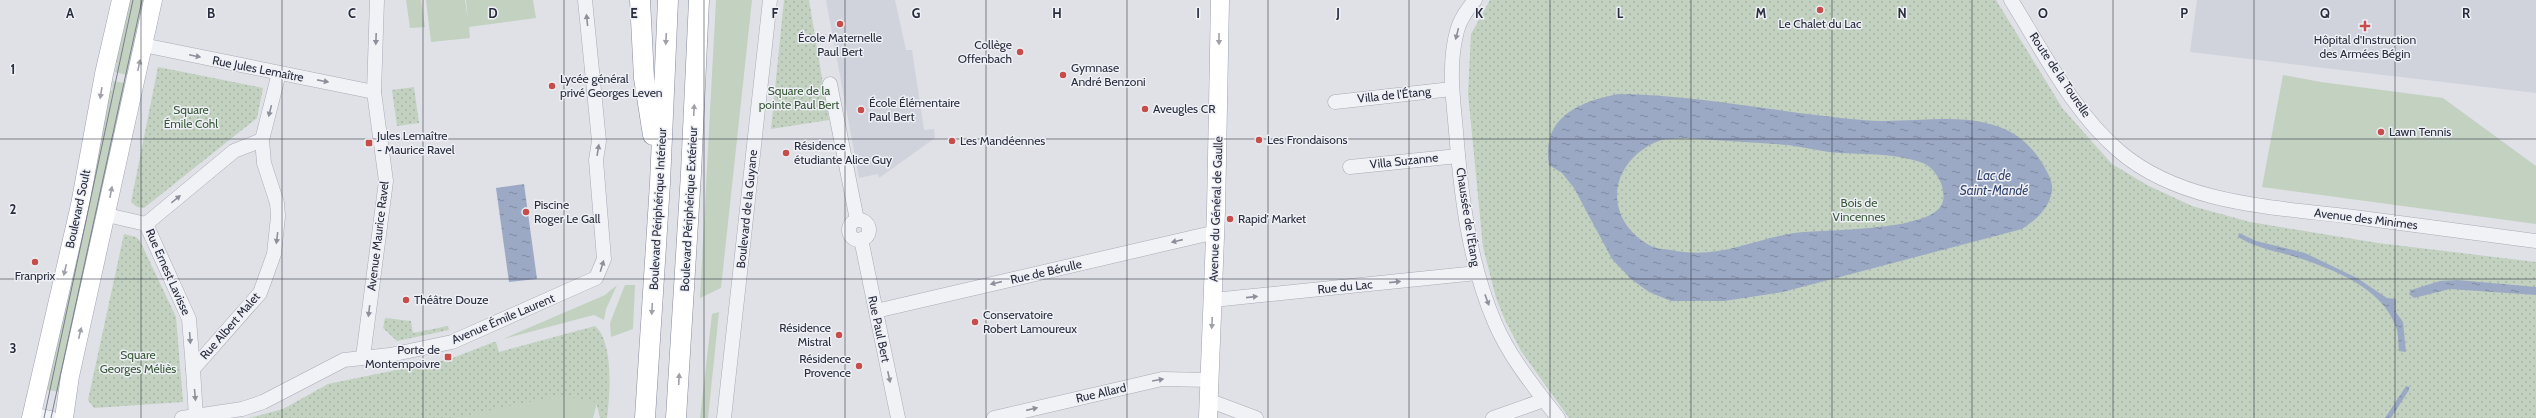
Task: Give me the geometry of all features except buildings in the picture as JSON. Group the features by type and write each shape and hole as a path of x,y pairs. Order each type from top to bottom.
{"highway":[{"path":"640,0 644,78 660,183"},
{"name":"Boulevard Périphérique Intérieur","path":"645,418 660,183 668,0"},
{"name":"Boulevard Périphérique Extérieur","path":"676,418 691,173 699,0"}],"main road":[{"name":"Boulevard Soult","path":"31,416 80,205 104,74 121,0"},
{"path":"64,418 70,376 107,214 153,0"},
{"name":"Avenue du Général de Gaulle","path":"1208,418 1216,232 1220,0"}],"street":[{"name":"Avenue Maurice Ravel","path":"363,357 386,181 374,92 377,0"},
{"name":"Avenue Émile Laurent","path":"182,418 242,409 263,402 344,360 390,355 452,342 573,290 596,278 600,273 604,259 596,160 599,141 585,0"},
{"name":"Boulevard de la Guyane","path":"724,418 770,0"},
{"name":"Chaussée de l'Étang","path":"1475,0 1464,15 1457,31 1451,70 1458,156 1477,273 1495,322 1506,345 1558,418"},
{"name":"Route de la Tourelle","path":"2011,0 2086,117 2118,151 2158,178 2197,192"},
{"name":"Rue Jules Lemaître","path":"143,45 374,92"},
{"name":"Rue Albert Malet","path":"196,417 193,369 260,293 274,254 278,216 277,203 264,163 262,140 279,73"},
{"name":"Rue Paul Bert","path":"830,84 857,220 865,222 868,230 867,234 861,239 898,418"},
{"name":"Villa de l'Étang","path":"1335,102 1452,89"},
{"name":"Rue Ernest Lavisse","path":"193,369 189,319 146,224 234,151 262,140"},
{"name":"Villa Suzanne","path":"1350,166 1458,156"},
{"name":"Avenue des Minimes","path":"2197,192 2275,207 2536,241"},
{"path":"107,214 146,224"},
{"name":"Rue de Bérulle","path":"876,311 1216,232"},
{"name":"Rue du Lac","path":"1213,300 1477,273"},
{"name":"Rue Allard","path":"994,418 1162,379 1209,380"},
{"path":"1208,400 1256,418"},
{"path":"1493,418 1544,400"},
{"path":"31,416 51,418"}],"shaded area":[{"path":"826,0 895,0 906,50 912,50 924,130 934,129 935,138 879,178 878,174 859,178"},
{"name":"Hôpital d'Instruction des Armées Bégin","path":"2197,0 2536,0 2536,93 2190,52"}],"green space":[{"path":"128,0 147,0 132,66 129,65 127,75 115,72 117,63 114,62"},
{"path":"406,0 421,0 425,27 410,28"},
{"path":"426,0 465,0 468,20 466,0 533,0 536,18 469,27 470,38 431,42"},
{"path":"716,0 752,0 721,288 700,298"},
{"name":"Square de la pointe Paul Bert","path":"784,0 809,0 829,120 771,129"},
{"name":"Bois de Vincennes","path":"1490,0 1996,0 2063,109 2112,164 2147,185 2192,206 2250,222 2378,243 2536,262 2536,418 1569,418 1521,351 1505,320 1496,298 1483,247 1468,93 1471,34"},
{"name":"Square Émile Cohl","path":"158,67 263,88 257,118 144,208 137,207 131,202"},
{"name":"Lawn Tennis","path":"2283,75 2321,82 2443,98 2536,166 2536,224 2262,187"},
{"path":"113,81 125,83 60,392 47,390 50,376 48,375 108,90 112,91"},
{"path":"414,87 419,123 397,126 392,90"},
{"name":"Square Georges Méliès","path":"124,234 136,237 140,241 176,317 183,402 94,408 88,400"},
{"path":"617,285 606,309 604,320 594,315 503,339 605,295"},
{"path":"625,285 635,285 633,329 611,337 610,323"},
{"path":"719,312 708,418 700,418 712,314"},
{"path":"385,318 411,321 413,333 448,326 449,330 397,341 383,328"},
{"path":"595,326 601,334 608,356 610,383 607,418 600,418 596,402 561,395 454,418 249,418 283,409 328,384 450,359 494,342 496,342 499,352"},
{"path":"548,383 594,396 597,403 593,418 390,418"}],"water":[{"name":"Lac de Saint-Mandé","path":"1618,94 1649,95 1862,120 1893,121 1957,119 1986,123 2005,129 2022,139 2029,146 2041,161 2047,172 2052,188 2051,196 2042,213 2022,229 1783,292 1724,301 1671,301 1649,292 1631,279 1612,259 1574,188 1562,173 1549,165 1548,148 1551,135 1557,124 1566,114 1577,107 1604,97","holes":["1686,138 1788,145 1829,152 1888,155 1911,159 1923,163 1936,174 1942,186 1942,204 1933,213 1918,220 1874,228 1794,233 1733,248 1703,253 1660,249 1649,245 1634,234 1624,221 1618,206 1617,192 1621,177 1628,164 1640,152 1656,142"]},
{"path":"524,184 537,279 509,282 496,188"},
{"path":"2239,233 2256,241 2305,253 2357,278 2387,298 2396,299 2396,312 2403,322 2406,352 2399,351 2397,330 2389,313 2380,301 2368,290 2325,267 2245,241 2238,237"},
{"path":"2458,280 2536,287 2536,295 2450,289 2414,298 2409,294 2411,290 2440,281"},
{"path":"2406,386 2409,387 2409,390 2391,418 2385,418"}],"tram line":[{"path":"44,418 133,0"},
{"path":"51,418 142,0"}],"place":[{"name":"Le Chalet du Lac","path":"1820,10"},
{"name":"École Maternelle Paul Bert","path":"840,24"},
{"name":"Hôpital d'Instruction des Armées Bégin","path":"2365,26"},
{"name":"Collège Offenbach","path":"1020,52"},
{"name":"Gymnase André Benzoni","path":"1063,75"},
{"name":"Lycée général privé Georges Leven","path":"552,86"},
{"name":"Aveugles CR","path":"1145,109"},
{"name":"École Élémentaire Paul Bert","path":"861,110"},
{"name":"Lawn Tennis","path":"2381,132"},
{"name":"Les Frondaisons","path":"1259,140"},
{"name":"Les Mandéennes","path":"952,141"},
{"name":"Jules Lemaître - Maurice Ravel","path":"369,143"},
{"name":"Résidence étudiante Alice Guy","path":"786,153"},
{"name":"Piscine Roger Le Gall","path":"526,212"},
{"name":"Rapid' Market","path":"1230,219"},
{"name":"Franprix","path":"35,262"},
{"name":"Théâtre Douze","path":"406,300"},
{"name":"Conservatoire Robert Lamoureux","path":"975,322"},
{"name":"Résidence Mistral","path":"839,335"},
{"name":"Porte de Montempoivre","path":"448,357"},
{"name":"Résidence Provence","path":"859,366"}]}
